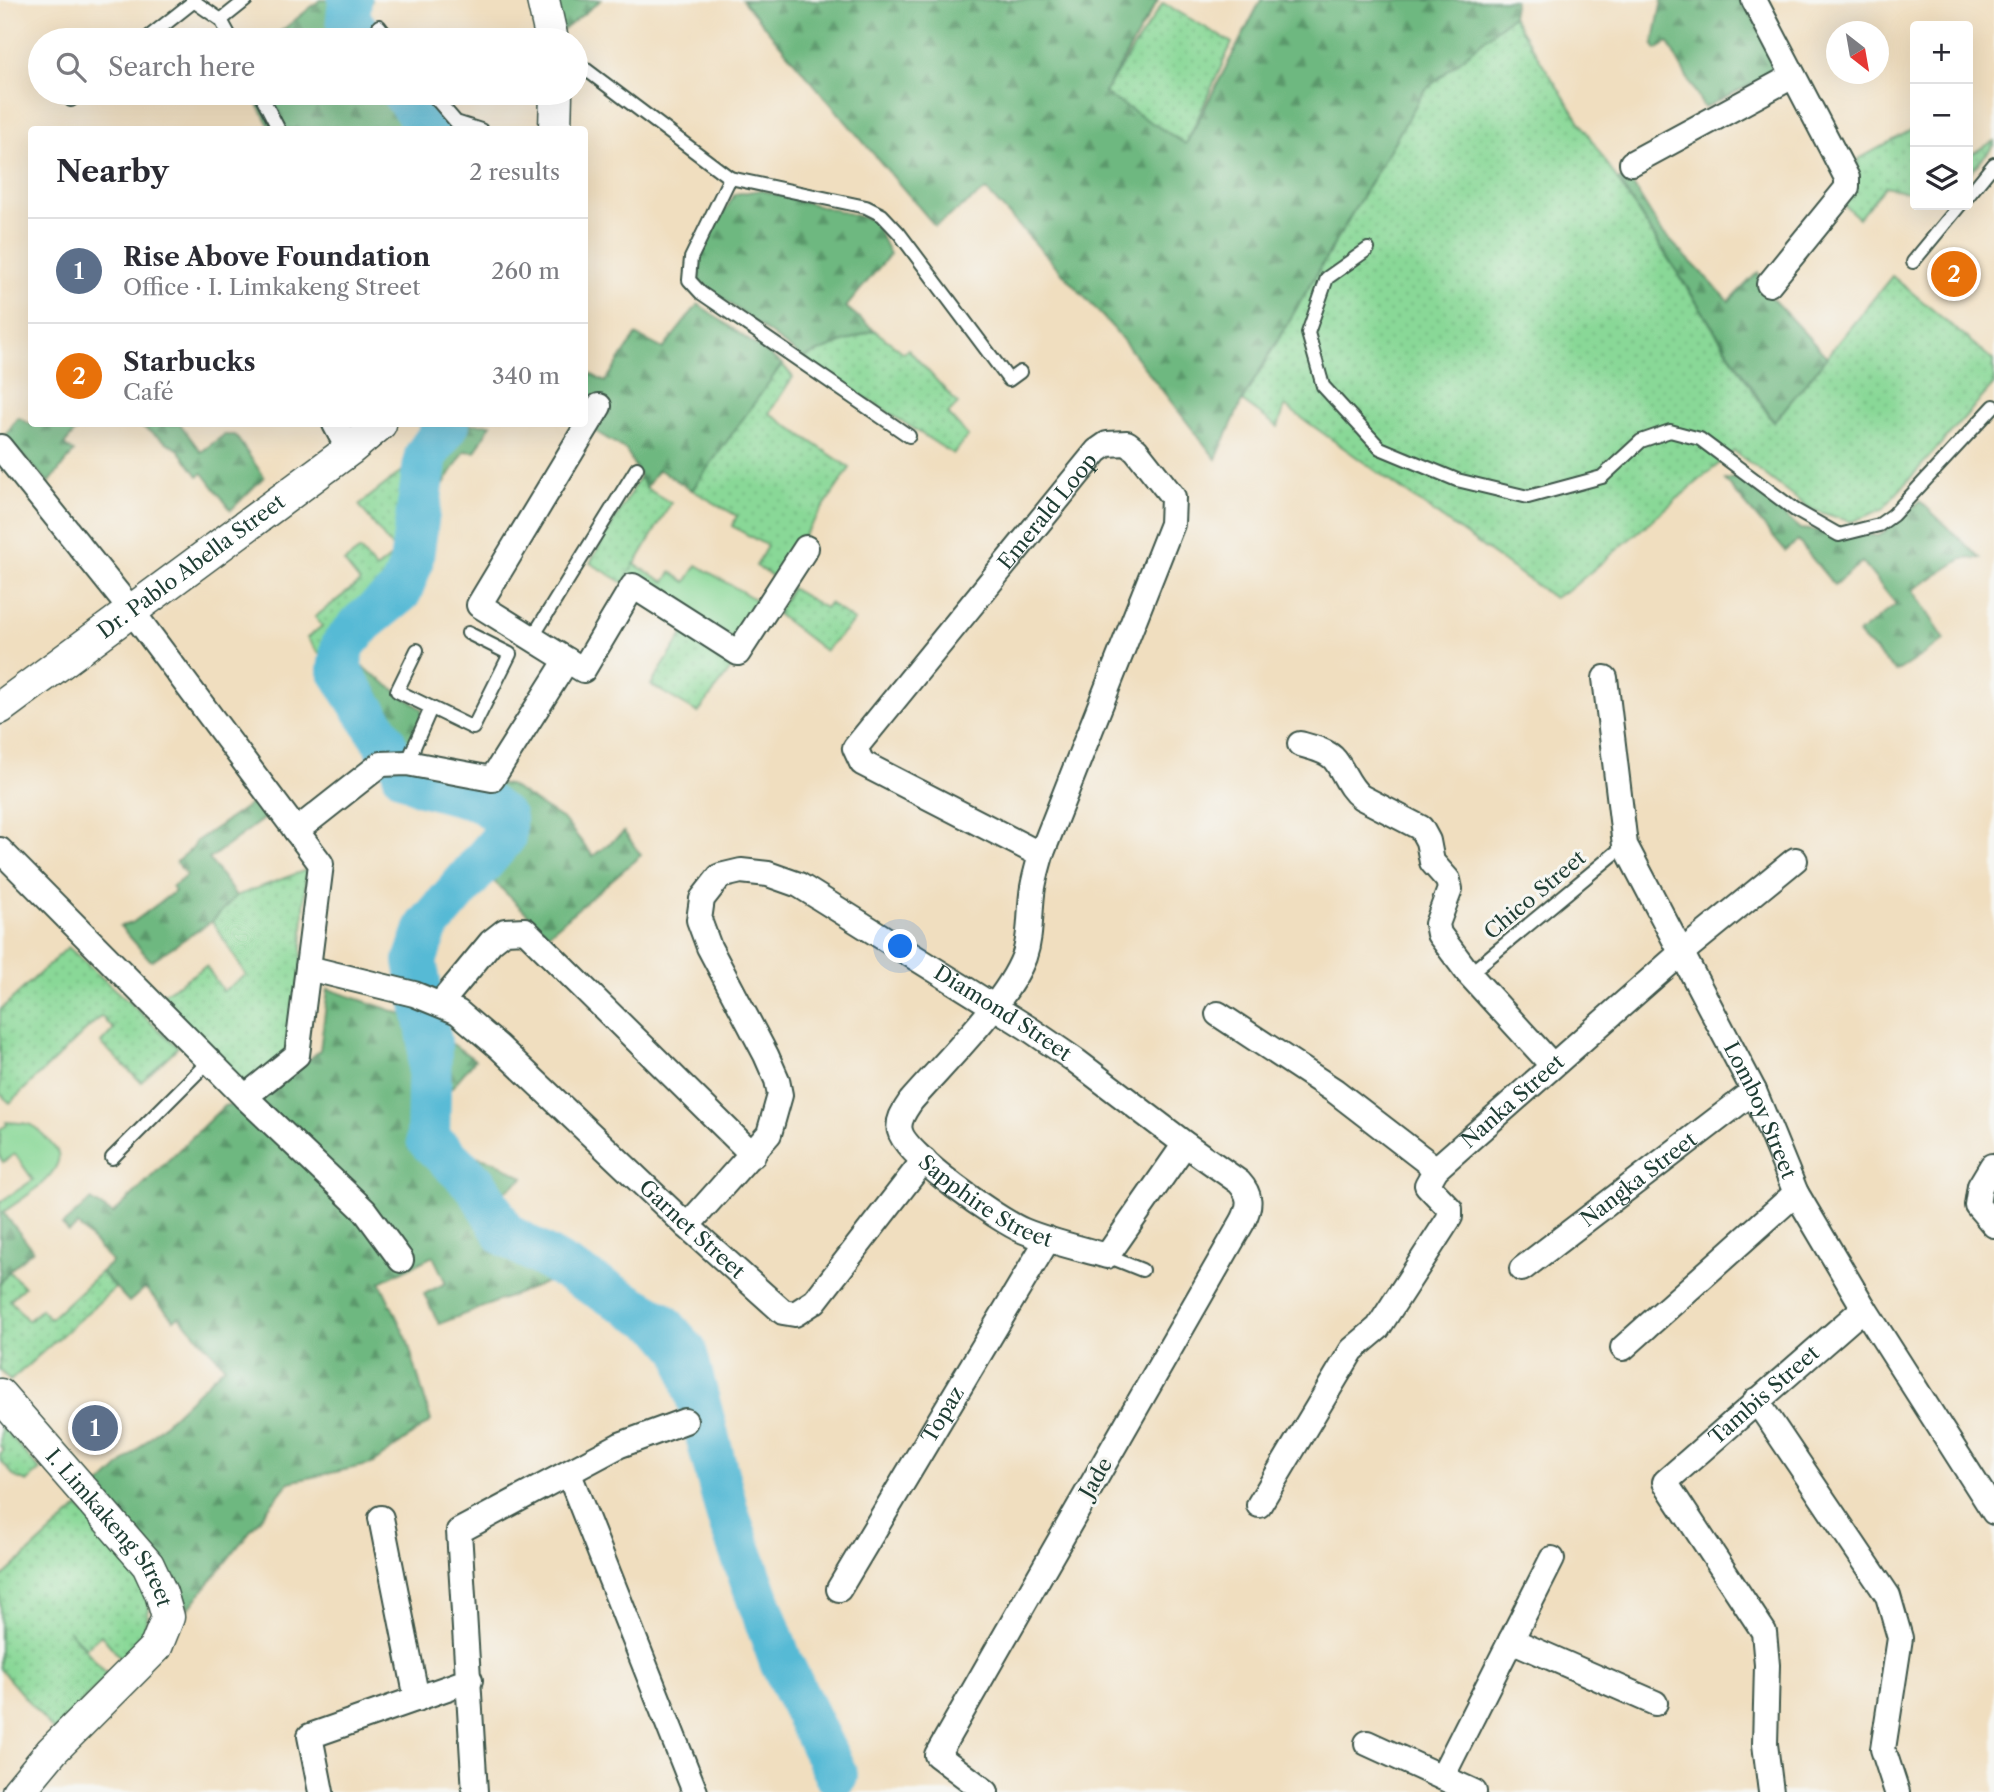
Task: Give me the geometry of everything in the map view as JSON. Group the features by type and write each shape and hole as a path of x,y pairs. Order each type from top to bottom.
{"street":[{"path":"543,0 549,28"},
{"path":"1754,0 1847,178 1847,188 1769,284"},
{"path":"1632,163 1793,76"},
{"path":"555,126 556,105"},
{"path":"588,424 599,406"},
{"name":"Dr. Pablo Abella Street","path":"0,708 131,610 342,437 371,427"},
{"path":"586,427 480,605 583,670 634,586 738,653 806,548"},
{"name":"Emerald Loop","path":"993,1007 1024,958 1029,938 1033,887 1041,855 1172,524 1173,497 1136,450 1126,443 1107,444 1097,452 855,748 862,763 1041,855"},
{"path":"0,447 131,610 321,864 297,1055 245,1097"},
{"path":"296,831 381,764 407,763 492,779 567,660"},
{"name":"Lomboy Street","path":"1605,678 1625,845 1754,1091 1796,1192 1864,1308 1994,1512"},
{"path":"1300,744 1334,758 1353,790 1361,797 1420,828 1429,841 1432,862 1448,880 1450,889 1437,924 1438,934 1469,974 1552,1065"},
{"path":"0,850 245,1097 365,1211 401,1260"},
{"name":"Nanka Street","path":"1436,1169 1681,953 1795,860"},
{"name":"Diamond Street","path":"687,1226 769,1134 780,1095 777,1080 766,1055 709,947 699,920 702,899 720,876 741,871 768,874 799,886 1076,1060 1239,1182 1250,1199"},
{"path":"428,999 505,931 525,930 753,1155"},
{"name":"Garnet Street","path":"308,968 428,999 458,1012 783,1312 796,1314 815,1301 924,1160"},
{"name":"Sapphire Street","path":"993,1007 911,1101 898,1127 903,1139 975,1202 1022,1231 1107,1256"},
{"path":"1219,1014 1335,1091 1436,1169 1427,1185 1450,1209 1450,1217 1378,1328 1352,1350 1259,1505"},
{"name":"Nangka Street","path":"1522,1269 1754,1091"},
{"path":"1107,1256 1185,1144"},
{"path":"1992,1166 1980,1186 1977,1205 1994,1225"},
{"path":"1623,1348 1796,1192"},
{"name":"Jade","path":"986,1792 937,1755 1243,1221 1250,1199"},
{"name":"Topaz","path":"839,1589 1048,1239"},
{"name":"Tambis Street","path":"1772,1792 1765,1744 1767,1665 1764,1632 1665,1482 1864,1308"},
{"name":"I. Limkakeng Street","path":"0,1395 148,1565 161,1592 168,1617 156,1647 52,1751 18,1792"},
{"path":"1756,1400 1888,1596 1900,1638 1883,1749 1897,1792"},
{"path":"475,1792 459,1531 620,1445 685,1421"},
{"path":"569,1474 695,1792"},
{"path":"381,1518 417,1699"},
{"path":"1442,1777 1552,1559"},
{"path":"1511,1640 1655,1703"},
{"path":"321,1792 310,1736 470,1681"},
{"path":"1367,1743 1474,1792"}],"lane":[{"path":"221,20 246,0"},
{"path":"160,28 193,1 221,20 225,28"},
{"path":"588,71 730,178 866,207 882,215 900,233 1009,380 1020,372"},
{"path":"266,105 277,126"},
{"path":"441,105 456,122 468,126"},
{"path":"1973,190 1994,164"},
{"path":"730,178 691,258 689,280 701,293 909,436"},
{"path":"1913,262 1956,210"},
{"path":"1368,249 1327,278 1308,333 1323,386 1380,448 1457,480 1528,497 1602,477 1641,441 1670,431 1700,439 1795,510 1839,534 1879,525 1893,515 1994,406"},
{"path":"532,638 637,468"},
{"path":"417,650 397,691 473,728 510,654 468,633"},
{"path":"407,763 432,708"},
{"name":"Chico Street","path":"1469,974 1625,845"},
{"path":"112,1158 209,1061"},
{"path":"1107,1256 1142,1270"}],"green space":[{"path":"320,0 372,0 363,24 366,28 285,28"},
{"path":"553,0 601,0 566,28 560,28"},
{"path":"742,0 1158,0 1104,93 1186,144 1261,0 1515,0 1512,16 1424,91 1242,401 1216,459 1114,329 986,190 935,226"},
{"path":"1662,0 1743,0 1782,69 1704,108 1668,43 1656,50 1653,45"},
{"path":"1163,3 1232,43 1186,144 1104,93"},
{"path":"1512,16 1773,422 1892,276 1994,361 1994,384 1883,509 1851,522 1810,509 1734,451 1574,586 1554,598 1285,406 1278,427 1242,401 1424,91"},
{"path":"258,105 417,105 432,126 269,126"},
{"path":"1910,131 1910,193 1885,186 1859,218 1845,206 1859,159"},
{"path":"1994,141 1994,145 1973,169 1973,153"},
{"path":"1628,177 1662,232 1729,301 1758,272 1766,292 1827,357 1774,422 1618,180"},
{"path":"760,190 873,220 890,254 846,307 874,330 803,358 699,281 700,252 735,194"},
{"path":"698,304 782,364 692,490 658,469 646,488 626,450 588,427 588,379 591,374 605,382 636,335 663,349"},
{"path":"874,330 904,353 908,349 958,404 948,414 968,436 953,454 803,358"},
{"path":"782,364 793,377 769,413 850,468 775,578 756,566 767,546 732,526 737,516 692,490"},
{"path":"18,417 28,423 28,427 79,427 64,445 74,452 49,483 4,437"},
{"path":"143,427 182,427 201,452 224,435 235,435 264,477 231,510 203,473 198,476 179,450"},
{"path":"429,427 489,427 475,452 465,451 425,513 419,564 354,661 422,709 419,754 428,777 509,785 564,820 593,856 624,832 641,855 548,934 476,864 495,833 475,816 397,792 380,753 358,726 365,719 324,660 333,643 387,591 401,573 413,441"},
{"path":"410,465 401,573 387,591 333,643 324,660 307,638 322,626 315,617 360,582 344,562 360,550 376,569 396,553 359,505"},
{"path":"640,476 646,488 671,503 624,583 590,563"},
{"path":"1737,477 1800,529 1879,536 1920,501 1980,558 1962,559 1913,590 1945,640 1896,672 1858,634 1896,604 1862,562 1834,585 1798,541 1785,551 1725,480"},
{"path":"634,564 665,582 671,572 686,582 697,565 761,603 736,640 627,577"},
{"path":"791,588 825,608 829,603 854,621 825,651 777,614"},
{"path":"687,628 737,661 698,713 651,685"},
{"path":"255,801 266,817 209,859 236,896 212,921 151,961 120,926 132,923 175,891 172,887 187,875 176,862 194,847 195,842"},
{"path":"306,870 301,971 285,1057 245,1090 156,999 206,966 223,991 246,975 212,921 236,896"},
{"path":"68,947 178,1047 141,1082 101,1043 114,1029 101,1016 10,1103 0,1094 0,1010"},
{"path":"328,989 417,1019 475,1060 435,1107 428,1143 494,1161 524,1178 483,1206 496,1233 563,1276 439,1324 424,1294 446,1283 433,1256 380,1282 407,1339 431,1421 372,1464 289,1482 189,1608 98,1487 225,1366 179,1316 174,1320 145,1288 129,1302 101,1272 112,1262 78,1225 69,1232 62,1225 91,1200 113,1214 224,1106 270,1094 320,1050"},
{"path":"6,1122 25,1123 38,1130 58,1153 58,1161 47,1179 0,1214 0,1202 33,1180 15,1154 3,1162 0,1157 0,1129 7,1125"},
{"path":"3,1212 33,1250 9,1271 0,1284 0,1214"},
{"path":"9,1271 24,1287 10,1300 28,1321 41,1309 50,1319 101,1272 115,1288 10,1381 0,1370 0,1284"},
{"path":"1,1425 40,1470 27,1482 15,1477 0,1460 0,1454 4,1450 0,1446"},
{"path":"79,1507 145,1584 149,1609 144,1631 124,1662 101,1635 86,1648 68,1630 108,1675 54,1731 0,1669 0,1579"}],"waterway":[{"path":"350,0 348,19 355,28"},
{"path":"412,105 428,126"},
{"path":"389,754 384,741 339,670 343,645 363,622 400,592 411,564 426,455 446,427"},
{"path":"404,774 422,784 481,800 504,818 504,837 427,927 415,961 430,1042 428,1139 477,1186 505,1234 661,1323 685,1351 728,1516 781,1662 836,1775"},
{"path":"836,1775 841,1792"}],"place":[{"name":"Starbucks","path":"1954,274"},
{"name":"Rise Above Foundation","path":"95,1428"}]}
